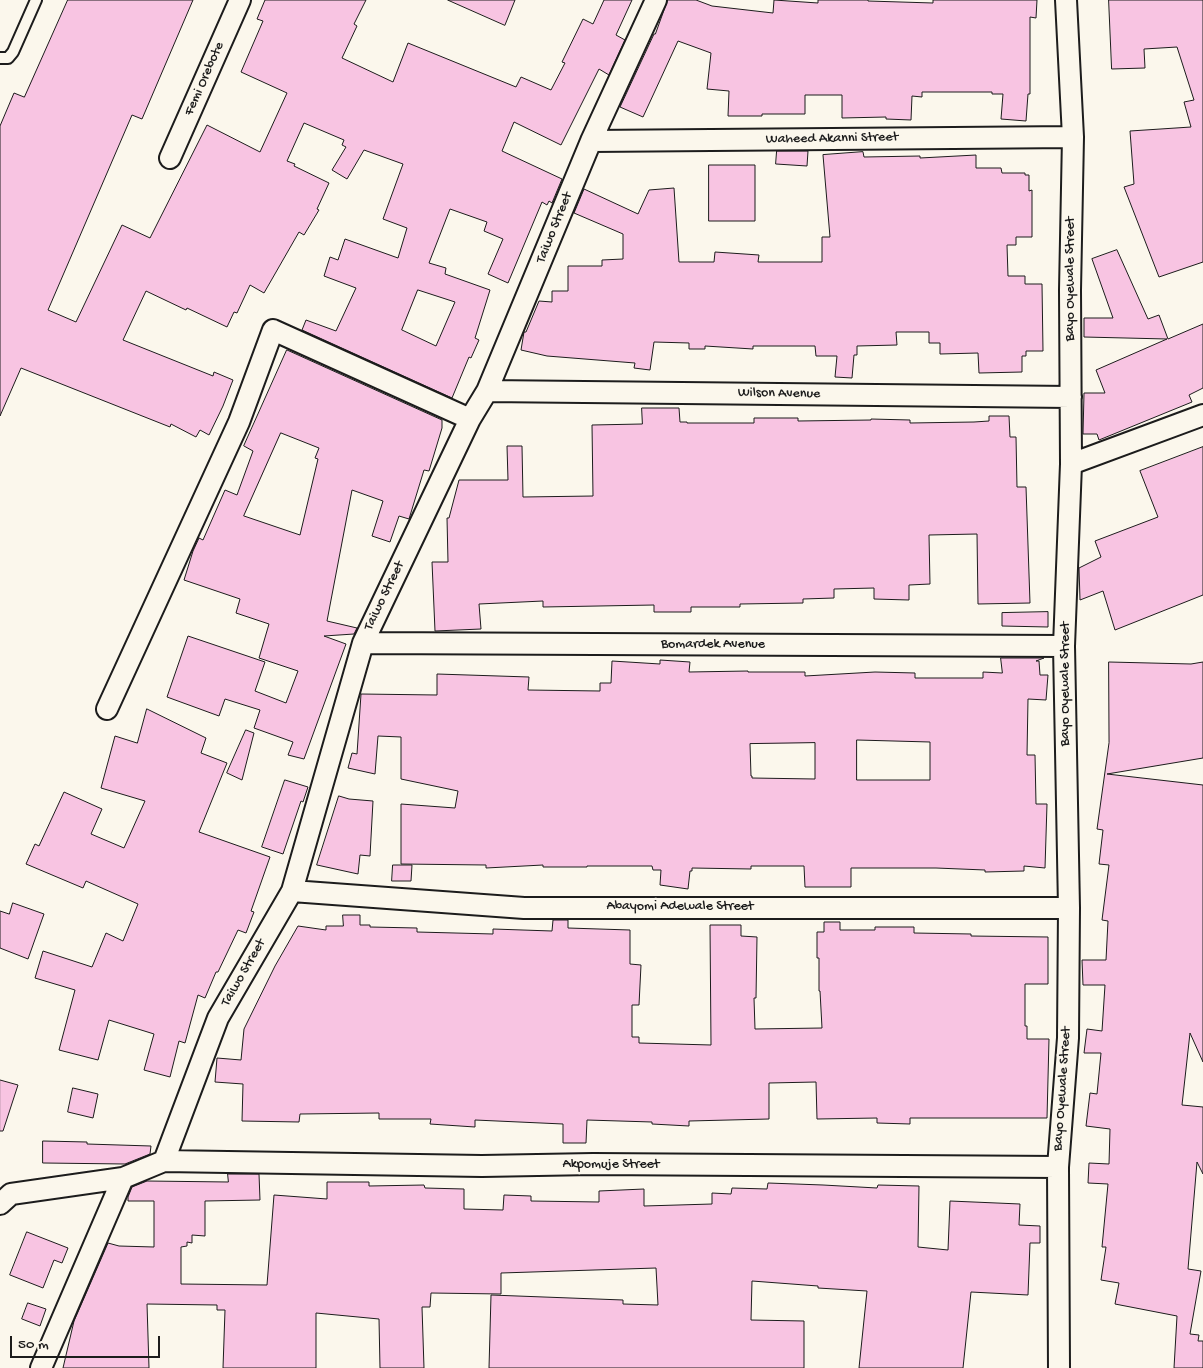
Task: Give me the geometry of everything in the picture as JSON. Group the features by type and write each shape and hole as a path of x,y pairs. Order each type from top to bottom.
{"street":[{"name":"Femi Orebote","path":"170,158 240,0"},
{"name":"Taiwo Street","path":"164,1161 218,1018 292,891 362,643 470,419 488,391 591,141 656,0"},
{"name":"Bayo Oyewale Street","path":"1059,1368 1058,1167 1068,1038 1069,908 1064,646 1071,464 1070,290 1073,137 1066,0"},
{"name":"Waheed Akanni Street","path":"591,141 1073,137"},
{"path":"108,709 239,422 273,330 470,419"},
{"name":"Wilson Avenue","path":"488,391 1071,397"},
{"path":"1071,464 1203,415"},
{"name":"Bomardek Avenue","path":"362,643 1064,646"},
{"name":"Abayomi Adewale Street","path":"292,891 524,908 1069,908"},
{"path":"0,1204 11,1194 123,1178 164,1161"},
{"name":"Akpomuje Street","path":"164,1161 482,1166 593,1164 1058,1167"},
{"path":"41,1368 123,1178"}],"lane":[{"path":"0,58 8,58 13,52 36,0"}],"building":[{"path":"68,0 193,0 142,119 132,115 48,310 76,322 122,225 150,238 207,125 260,152 287,93 241,72 263,21 257,19 265,0 366,0 354,24 357,26 342,58 393,82 408,43 516,87 521,77 551,90 565,63 562,62 583,19 593,24 604,0 632,0 616,35 625,40 609,75 599,69 561,145 514,122 502,151 562,179 552,203 549,201 547,205 542,202 508,283 488,274 503,239 484,231 487,222 450,209 429,263 446,268 445,274 490,290 475,338 479,340 471,358 469,357 452,398 302,330 306,320 336,331 356,288 324,276 330,257 338,260 345,239 398,258 407,228 383,219 403,164 364,150 347,179 332,170 346,147 342,145 344,140 304,123 287,161 329,183 317,209 319,210 304,235 299,232 264,293 250,285 237,313 234,312 227,327 146,291 123,340 213,376 214,372 233,380 209,435 200,430 196,437 171,424 170,427 21,368 0,416 0,126 14,93 24,97","holes":["418,290 455,302 436,346 402,330"]},
{"path":"448,0 515,0 505,25"},
{"path":"668,0 696,0 712,6 773,13 774,0 818,3 818,0 868,0 933,3 933,0 1037,0 1036,18 1030,17 1030,94 1028,94 1026,121 1001,119 1003,94 992,94 992,92 922,92 922,97 912,96 911,120 886,119 886,117 842,118 842,95 805,95 805,114 728,116 729,91 707,89 711,53 678,41 643,117 620,107 655,34"},
{"path":"1109,0 1203,0 1203,262 1159,277 1124,187 1134,184 1130,131 1191,127 1184,102 1194,100 1177,47 1144,49 1145,68 1112,69"},
{"path":"777,151 808,151 807,166 776,164"},
{"path":"863,152 864,157 920,156 920,158 976,155 976,168 1001,168 1002,173 1025,173 1025,175 1029,175 1029,191 1032,190 1032,237 1016,237 1016,245 1007,245 1008,276 1025,276 1025,284 1042,284 1043,351 1026,351 1026,356 1022,356 1022,372 979,373 978,353 940,354 940,343 929,343 929,332 896,332 897,345 857,346 857,355 854,355 852,378 835,377 837,356 816,356 815,346 753,346 753,349 705,346 705,349 689,349 689,343 654,342 650,370 634,368 635,363 547,356 521,350 524,332 526,332 539,301 552,302 552,291 568,291 568,266 602,266 602,260 623,259 623,234 574,213 584,189 638,214 649,190 674,188 679,262 714,262 715,252 759,255 758,262 822,262 822,237 830,237 823,155"},
{"path":"709,165 755,165 755,221 709,221"},
{"path":"1117,250 1148,319 1159,315 1168,339 1203,324 1203,388 1189,395 1192,402 1099,440 1097,434 1083,434 1084,393 1105,393 1096,370 1167,339 1084,337 1084,318 1113,318 1092,259"},
{"path":"287,350 442,420 442,428 429,471 424,470 409,519 399,516 390,542 372,536 383,501 352,490 327,621 357,628 354,634 324,636 346,644 304,759 288,755 293,742 254,728 260,710 225,699 219,716 167,697 188,636 265,662 255,691 286,703 298,671 259,658 269,624 236,613 240,599 184,580 193,551 199,538 203,540 225,490 237,495 253,451 244,446","holes":["281,433 319,448 315,458 318,459 300,535 244,516"]},
{"path":"642,408 679,408 680,422 687,423 754,423 754,418 798,418 798,421 871,419 910,420 910,423 974,422 989,421 989,416 1009,416 1010,437 1016,437 1017,487 1026,487 1030,603 978,604 977,534 929,535 930,584 909,585 909,600 874,599 874,588 834,589 834,598 803,599 803,603 740,604 740,607 691,607 691,612 654,612 654,605 543,607 543,601 479,604 481,629 435,631 432,562 448,562 447,518 449,518 459,480 508,480 507,446 522,446 523,497 593,496 592,425 642,424"},
{"path":"1203,447 1203,595 1115,630 1103,591 1080,600 1079,568 1101,557 1095,541 1158,517 1140,471"},
{"path":"1048,612 1048,627 1002,626 1002,613"},
{"path":"1001,658 1044,658 1036,661 1039,661 1040,675 1048,675 1046,700 1028,699 1027,755 1035,755 1036,804 1047,804 1045,868 1024,866 1024,871 985,872 985,870 936,868 851,868 851,887 805,887 804,866 751,866 751,869 692,868 688,889 660,885 661,870 653,870 652,866 543,867 543,865 486,868 486,865 401,864 401,804 455,808 458,791 401,779 401,737 378,736 375,774 348,768 352,753 357,754 361,694 437,695 437,674 529,677 528,690 600,691 600,683 611,683 612,661 660,664 660,660 690,662 689,672 805,672 805,676 875,672 915,673 915,678 983,678 983,672 1002,673","holes":["857,740 930,742 930,780 857,780","815,743 815,779 752,778 750,744"]},
{"path":"1109,662 1191,664 1203,662 1203,758 1107,774 1203,785 1203,1062 1190,1033 1182,1105 1203,1107 1203,1174 1197,1162 1188,1269 1201,1271 1190,1334 1199,1335 1198,1341 1203,1341 1203,1368 1174,1368 1177,1316 1115,1304 1119,1283 1101,1280 1106,1247 1102,1247 1108,1184 1088,1183 1089,1163 1109,1164 1110,1129 1086,1126 1090,1093 1097,1094 1101,1053 1084,1053 1087,1029 1102,1031 1105,985 1083,985 1082,960 1106,960 1108,921 1102,920 1109,865 1099,864 1103,830 1097,829 1109,743"},
{"path":"147,709 206,738 201,753 227,763 199,832 270,857 251,911 254,912 246,933 238,930 205,998 198,995 185,1043 179,1041 170,1077 144,1070 154,1034 109,1020 98,1060 59,1050 75,990 35,978 43,951 92,967 106,933 123,941 138,904 86,881 83,888 26,864 35,844 39,846 64,792 102,809 91,834 124,848 145,801 101,788 115,736 137,743"},
{"path":"246,730 254,733 242,780 227,773"},
{"path":"285,780 308,787 303,802 301,801 283,854 262,847"},
{"path":"339,796 349,799 373,801 370,856 360,855 358,874 317,865"},
{"path":"393,865 412,865 411,881 392,881"},
{"path":"13,903 44,914 28,959 0,948 0,911 9,914"},
{"path":"343,915 360,915 360,925 417,928 417,932 493,934 493,929 552,931 553,920 568,920 568,928 630,930 630,964 641,965 639,1005 632,1005 632,1037 639,1037 639,1043 711,1045 710,925 741,925 741,936 757,937 756,998 754,998 755,1029 822,1028 817,932 824,932 824,922 840,922 840,930 875,930 875,927 914,927 914,933 1048,937 1048,984 1025,984 1025,1026 1027,1026 1027,1039 1049,1039 1047,1118 910,1118 910,1124 877,1123 877,1118 817,1119 816,1082 769,1083 769,1119 689,1121 689,1126 652,1124 652,1122 587,1120 586,1143 563,1143 563,1124 475,1120 475,1127 430,1124 431,1119 379,1119 379,1113 300,1114 299,1122 242,1121 243,1084 215,1082 217,1058 241,1060 244,1029 275,966 298,926 326,930 326,926 343,926"},
{"path":"0,1080 18,1085 3,1131 0,1131"},
{"path":"73,1088 98,1094 93,1118 68,1112"},
{"path":"43,1141 151,1146 150,1154 125,1164 43,1163"},
{"path":"228,1174 259,1174 260,1200 205,1201 205,1236 192,1235 192,1243 187,1242 187,1246 181,1247 181,1284 267,1285 274,1195 327,1199 327,1182 369,1182 369,1186 424,1185 425,1188 464,1189 464,1209 503,1210 504,1195 531,1196 531,1201 599,1202 599,1191 644,1189 644,1206 712,1204 712,1193 731,1194 732,1188 767,1189 768,1183 877,1188 878,1185 919,1186 918,1247 948,1250 950,1201 1020,1204 1019,1225 1040,1226 1040,1243 1030,1243 1028,1295 971,1292 963,1368 859,1368 867,1291 752,1281 751,1320 804,1321 804,1368 489,1368 491,1295 623,1300 623,1304 658,1305 656,1268 501,1273 501,1294 431,1293 430,1307 422,1307 424,1368 380,1368 379,1319 316,1313 316,1368 223,1368 225,1310 217,1310 217,1305 147,1304 149,1368 63,1368 74,1321 108,1243 119,1246 154,1247 154,1201 128,1201 132,1187 147,1181 228,1182"},
{"path":"27,1232 68,1248 62,1263 54,1260 43,1288 10,1275"},
{"path":"28,1303 46,1309 40,1326 22,1319"}]}
